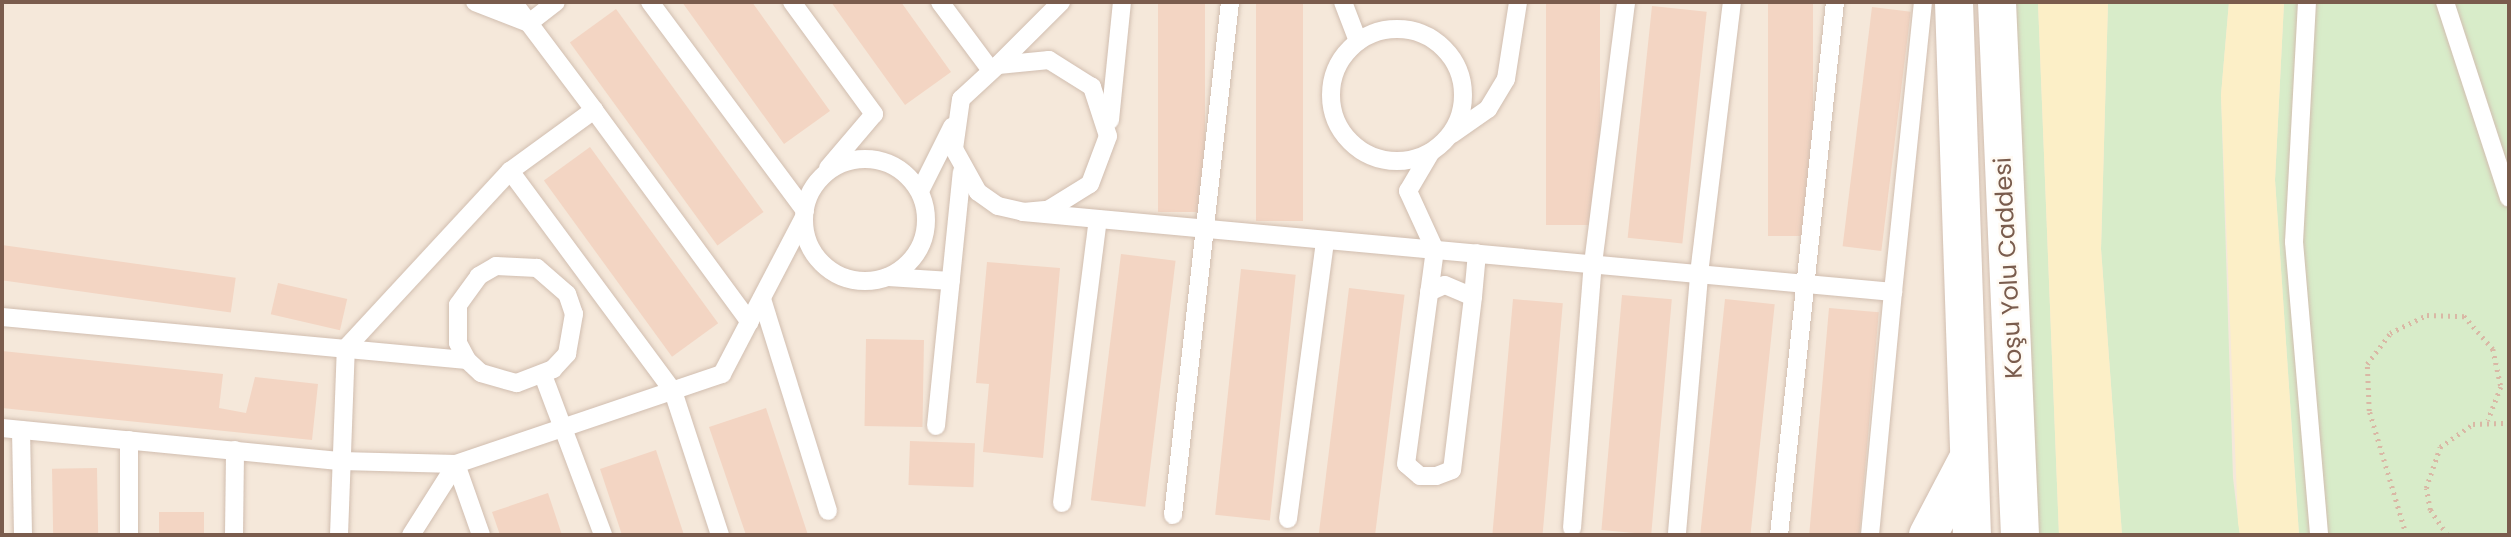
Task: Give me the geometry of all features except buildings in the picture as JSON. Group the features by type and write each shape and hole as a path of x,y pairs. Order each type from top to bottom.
{"main road":[{"name":"Koşu Yolu Caddesi","path":"1954,2 1972,535"},
{"name":"Koşu Yolu Caddesi","path":"1997,2 2020,535"},
{"path":"1927,535 1970,455"}],"lane":[{"path":"475,2 528,23"},
{"path":"513,2 750,322"},
{"path":"528,23 556,2"},
{"path":"650,2 804,215 815,257 830,271 869,281 888,277 951,281"},
{"path":"2,428 341,461 456,464 722,374 804,215 817,181 874,114 792,2"},
{"path":"940,2 994,67"},
{"path":"1023,212 1048,210 1090,184 1108,136 1122,2"},
{"path":"1173,516 1209,229 1230,2"},
{"path":"1343,2 1358,41"},
{"path":"1477,253 1452,470 1420,476 1406,464 1435,250 1408,191 1431,152 1488,109 1506,79 1518,2"},
{"path":"1572,528 1593,264 1626,2"},
{"path":"1678,533 1699,274 1732,2"},
{"path":"1779,535 1803,283 1835,2"},
{"path":"1870,535 1923,2"},
{"path":"2307,2 2294,242 2319,535"},
{"path":"2445,2 2509,198"},
{"path":"920,191 954,124 961,99 1052,5"},
{"path":"1431,152 1386,161 1346,139 1330,97 1333,74 1358,41 1398,28 1437,42 1452,57 1464,97 1448,137"},
{"path":"994,67 1049,60 1073,70 1092,87 1108,136"},
{"path":"339,535 346,348 510,171 594,110"},
{"path":"936,426 962,172 954,124"},
{"path":"817,181 841,164 871,158 908,175 920,191 926,221 919,251 888,277"},
{"path":"510,171 673,391 720,535"},
{"path":"962,172 978,192 1023,212 1893,292"},
{"path":"1062,503 1098,219"},
{"path":"1288,519 1325,240"},
{"path":"2,317 467,360 498,381 543,375 567,354 574,335 568,294 537,268 507,265 480,275 456,315 467,360"},
{"path":"568,294 590,279"},
{"path":"1429,292 1445,285 1473,297"},
{"path":"762,299 828,511"},
{"path":"543,375 603,535"},
{"path":"21,430 23,535"},
{"path":"129,535 130,440"},
{"path":"234,535 235,450"},
{"path":"411,535 456,464"},
{"path":"456,464 481,535"}],"path":[{"path":"2406,535 2370,411 2367,364 2389,333 2427,316 2464,316 2493,349 2501,387 2488,421"},
{"path":"2447,535 2430,510 2430,467 2456,432 2488,421 2509,423"}],"shaded area":[{"path":"2,2 2509,2 2509,535 2,535"}],"green space":[{"path":"2003,2 2038,2 2059,535 2033,535"},
{"path":"2108,2 2229,2 2221,95 2233,478 2240,535 2122,535 2101,249"},
{"path":"2284,2 2509,2 2509,535 2299,535 2275,180"}],"sand":[{"path":"2038,2 2108,2 2101,249 2122,535 2059,535"},
{"path":"2229,2 2284,2 2275,180 2299,535 2240,535 2238,523 2221,95"}]}
